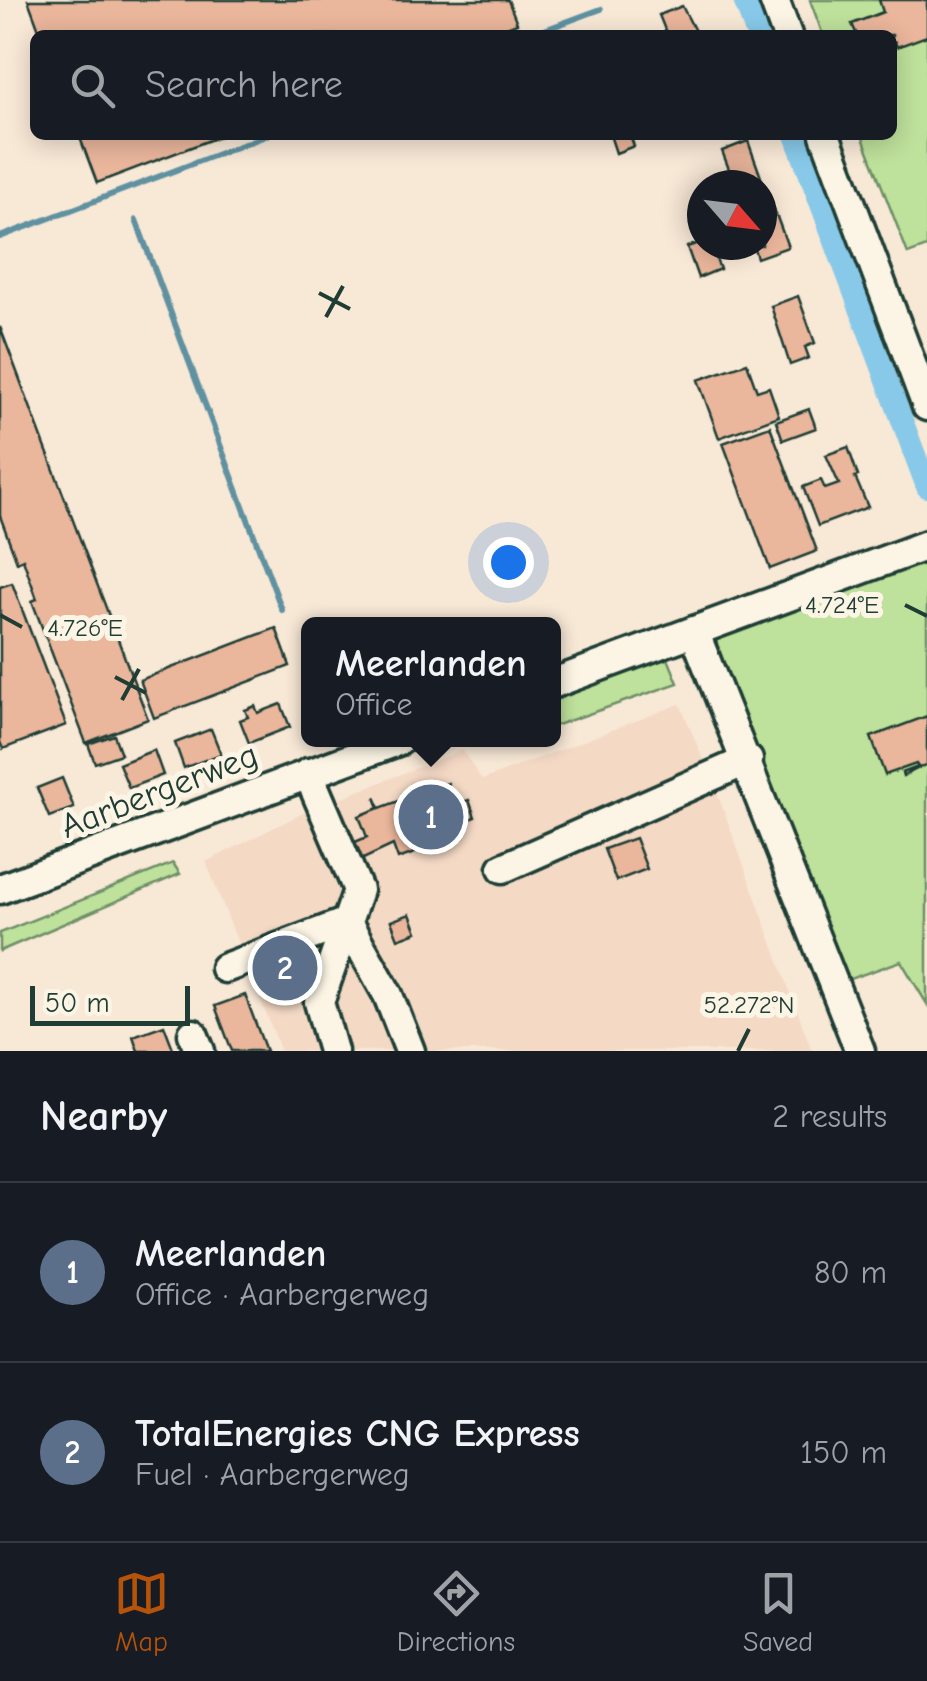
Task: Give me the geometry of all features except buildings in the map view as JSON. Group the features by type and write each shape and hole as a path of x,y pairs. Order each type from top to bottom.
{"street":[{"path":"774,0 785,30"},
{"path":"827,140 927,406"},
{"path":"561,680 927,544"},
{"path":"694,631 860,1051"},
{"name":"Aarbergerweg","path":"0,889 381,747"},
{"path":"503,868 748,760"},
{"path":"308,774 358,890 319,1002 333,1051"},
{"path":"225,968 347,922"},
{"path":"347,922 388,994 410,1051"}],"shaded area":[{"path":"680,704 716,790 812,1051 281,1051 206,862 301,814 462,750 482,780"}],"green space":[{"path":"810,0 927,0 927,247 908,254 864,140 897,140 897,30 821,30"},
{"path":"927,558 927,1004 901,961 847,980 768,785 715,638"},
{"path":"667,656 678,683 561,724 561,695"},
{"path":"173,863 180,874 0,951 0,933"}],"waterway":[{"path":"744,0 755,30"},
{"path":"544,30 601,9"},
{"path":"0,237 255,140"},
{"path":"797,140 927,487"},
{"path":"136,220 282,610"}],"place":[{"name":"Meerlanden","path":"431,817"},
{"name":"TotalEnergies CNG Express","path":"285,968"}]}
